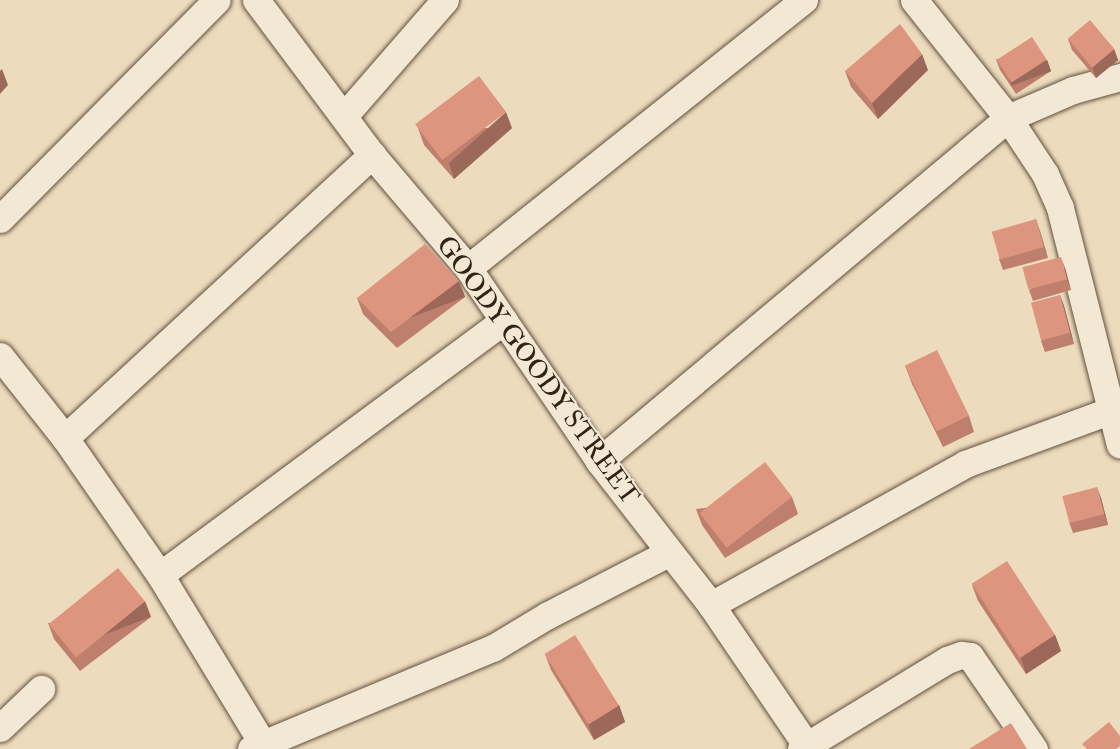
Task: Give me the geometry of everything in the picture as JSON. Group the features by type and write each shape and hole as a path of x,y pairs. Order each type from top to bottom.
{"street":[{"path":"0,219 217,0"},
{"name":"GOODY GOODY STREET","path":"256,0 372,155 468,268 599,461 668,553 711,605 806,748"},
{"path":"344,116 445,0"},
{"path":"468,268 804,0"},
{"path":"914,0 1008,118 1046,174 1060,208 1115,408 1120,445"},
{"path":"599,461 1008,118 1073,90 1120,77"},
{"path":"65,438 372,155"},
{"path":"160,575 504,320"},
{"path":"2,363 65,438 160,575 260,747 493,648 548,615 668,553"},
{"path":"711,605 965,464 1115,408"},
{"path":"806,748 946,660 961,655 970,656 1034,749"},
{"path":"0,728 41,689"}],"building":[{"path":"1090,20 1114,49 1092,68 1068,39"},
{"path":"900,24 922,54 872,103 845,71"},
{"path":"1032,37 1047,60 1011,83 997,60"},
{"path":"479,76 506,112 442,160 415,124"},
{"path":"1036,219 1044,247 1000,260 992,232"},
{"path":"425,244 459,281 391,332 357,298"},
{"path":"1061,257 1067,279 1028,290 1022,267"},
{"path":"1060,295 1070,333 1041,340 1031,303"},
{"path":"937,350 969,416 937,431 905,366"},
{"path":"765,462 792,497 727,548 700,513"},
{"path":"1097,487 1104,514 1069,523 1062,496"},
{"path":"1007,561 1055,635 1020,658 972,584"},
{"path":"118,568 145,601 76,657 49,624"},
{"path":"575,635 619,705 588,724 544,654"},
{"path":"1109,722 1120,736 1120,746 1116,749 1087,749 1082,744"},
{"path":"1011,723 1027,749 969,749"}]}
